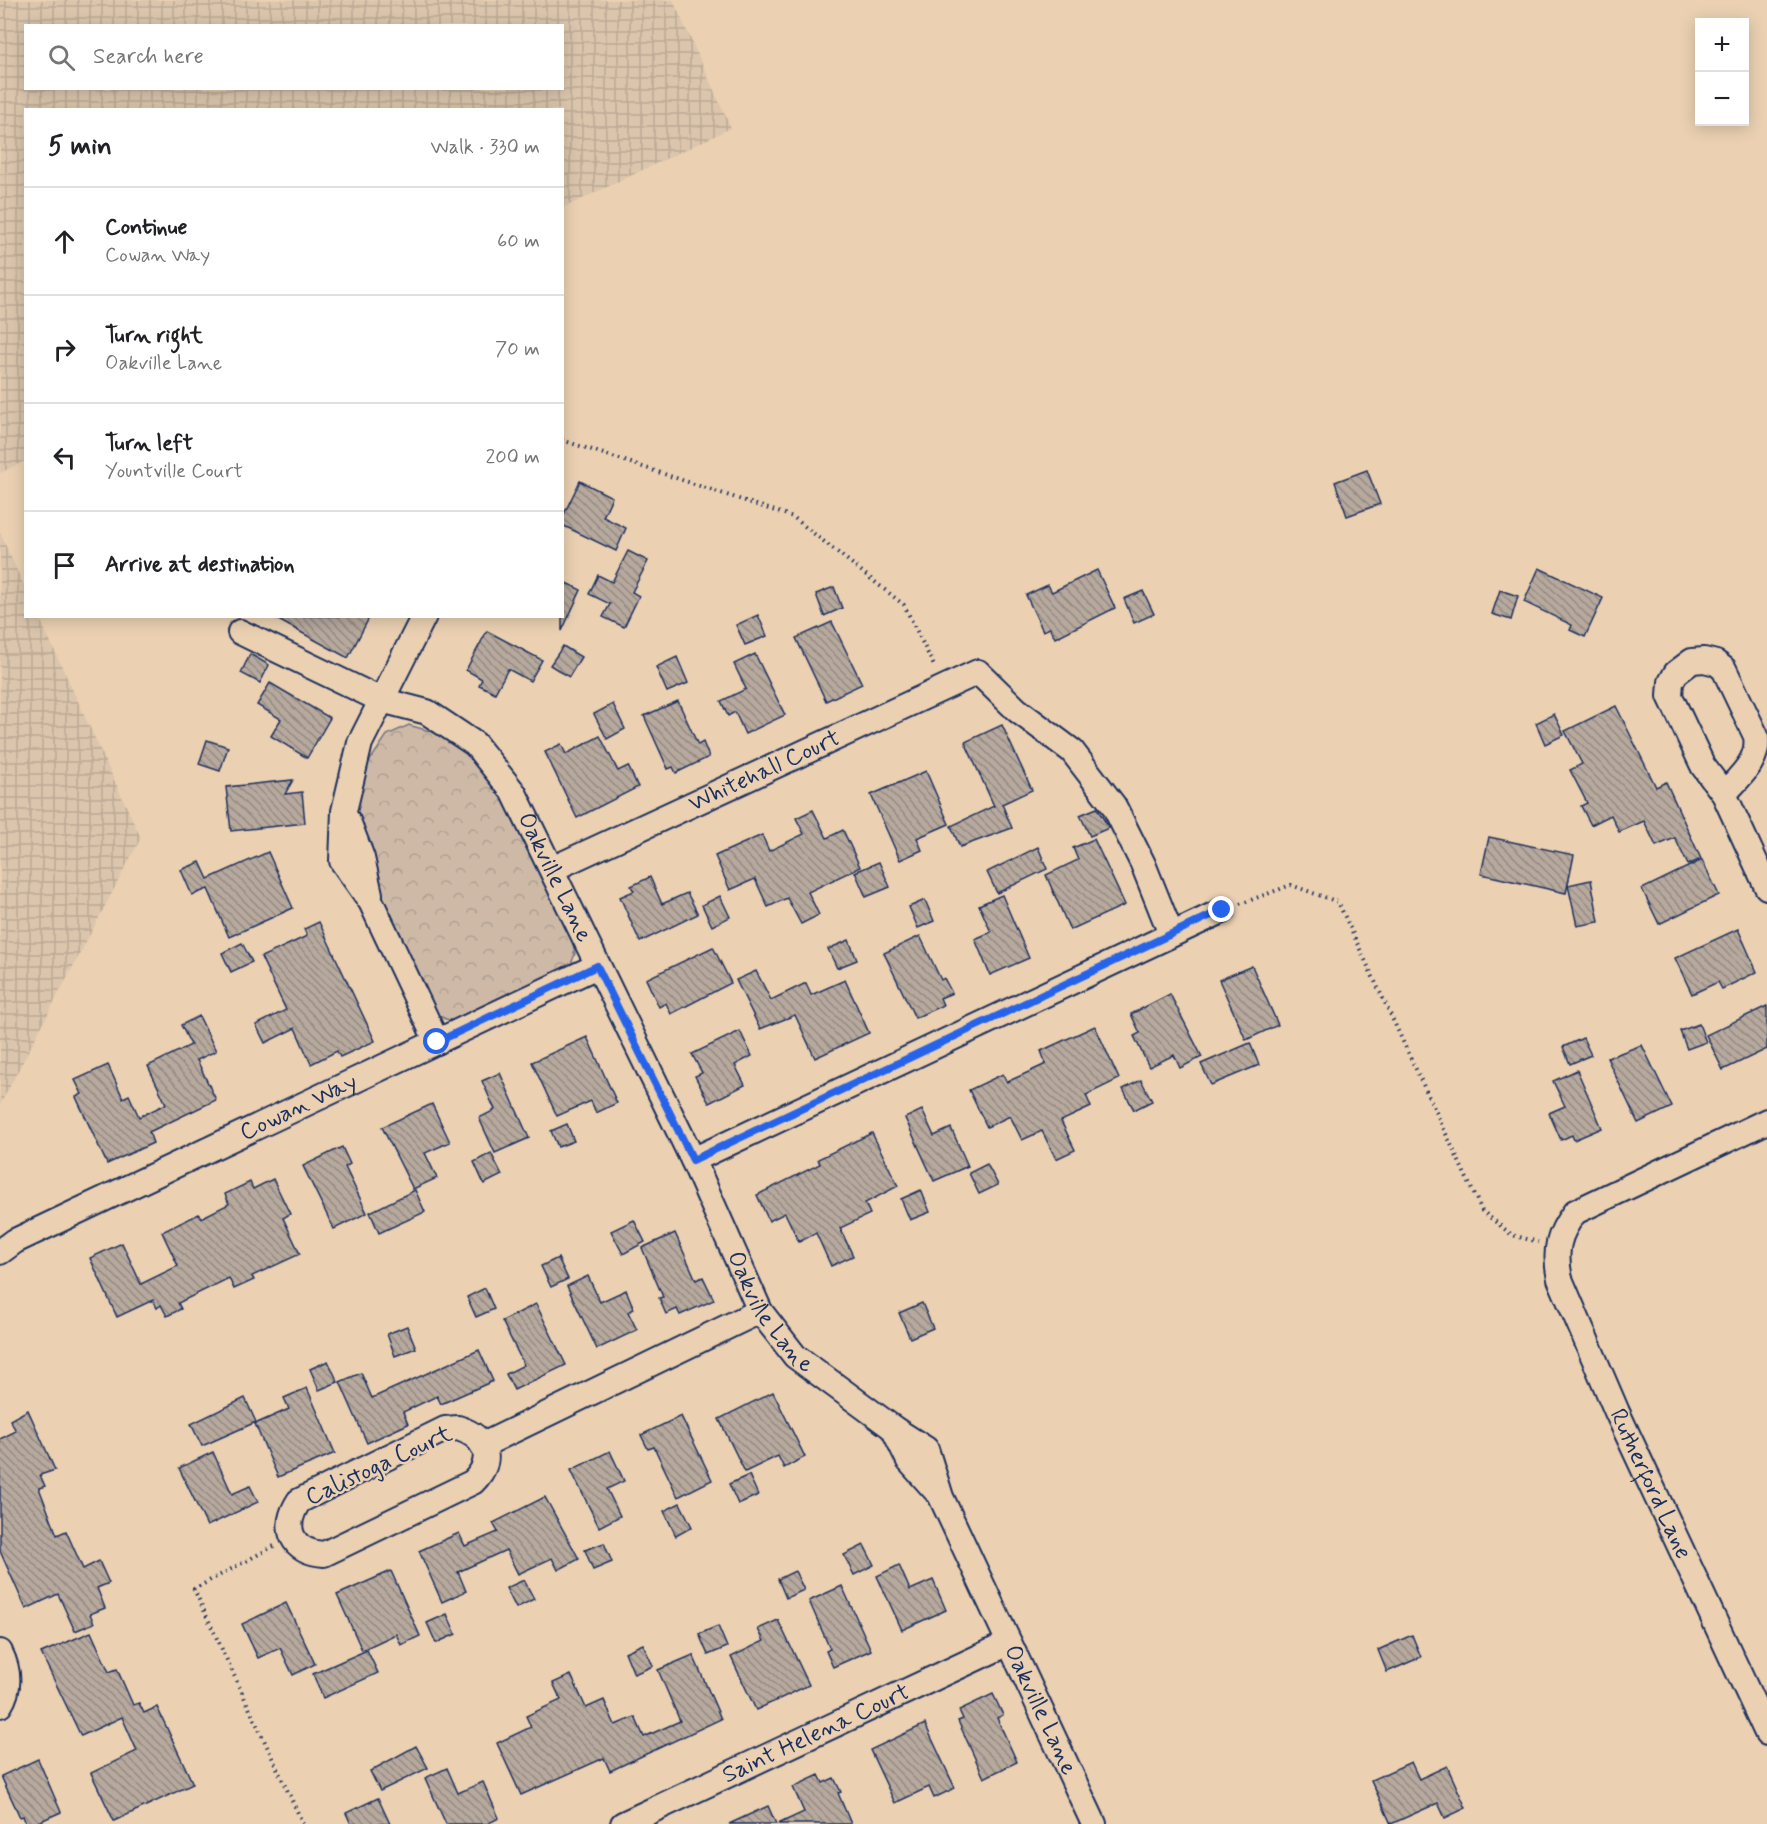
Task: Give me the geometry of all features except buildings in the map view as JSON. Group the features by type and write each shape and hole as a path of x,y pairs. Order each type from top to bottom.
{"street":[{"path":"423,618 360,743 344,811 342,861 371,902 437,1042"},
{"name":"Oakville Lane","path":"240,632 381,700 427,712 476,744 514,794 693,1160 760,1311 795,1356 893,1428 926,1449 941,1497 1094,1824"},
{"path":"1724,794 1754,758 1758,748 1756,736 1724,669 1716,663 1704,660 1692,661 1676,673 1671,682 1670,696 1703,766 1724,794 1767,887"},
{"name":"Whitehall Court","path":"552,869 978,672 1017,710 1072,751 1114,806 1143,864 1171,934"},
{"path":"693,1160 1222,910"},
{"name":"Cowan Way","path":"0,1252 15,1240 597,966"},
{"path":"1559,1238 1575,1212 1767,1121"},
{"name":"Rutherford Lane","path":"1559,1238 1560,1279 1608,1391 1767,1733"},
{"name":"Calistoga Court","path":"483,1444 760,1311"},
{"name":"Calistoga Court","path":"458,1428 472,1432 483,1444 485,1463 481,1475 474,1482 333,1551 324,1554 310,1553 299,1546 292,1536 290,1525 292,1511 307,1496 445,1429 458,1428"},
{"name":"Saint Helena Court","path":"623,1824 1009,1643"},
{"path":"0,1652 7,1669 8,1683 0,1705"}],"path":[{"path":"564,441 793,517 904,605 944,688"},
{"path":"1222,910 1291,885 1338,902 1482,1211 1512,1235 1559,1238"},
{"path":"292,1536 194,1589 303,1824"}],"shaded area":[{"path":"0,0 673,0 731,128 564,208 564,108 24,108 24,461 0,473"},
{"path":"0,533 24,586 24,618 39,618 141,838 0,1105"}],"green space":[{"path":"409,725 448,739 471,756 491,778 508,802 537,857 572,939 575,954 567,974 466,1022 445,1019 431,1012 378,897 355,817 367,765 387,735"}],"route":[{"path":"437,1042 597,966 693,1160 1222,910"}]}
